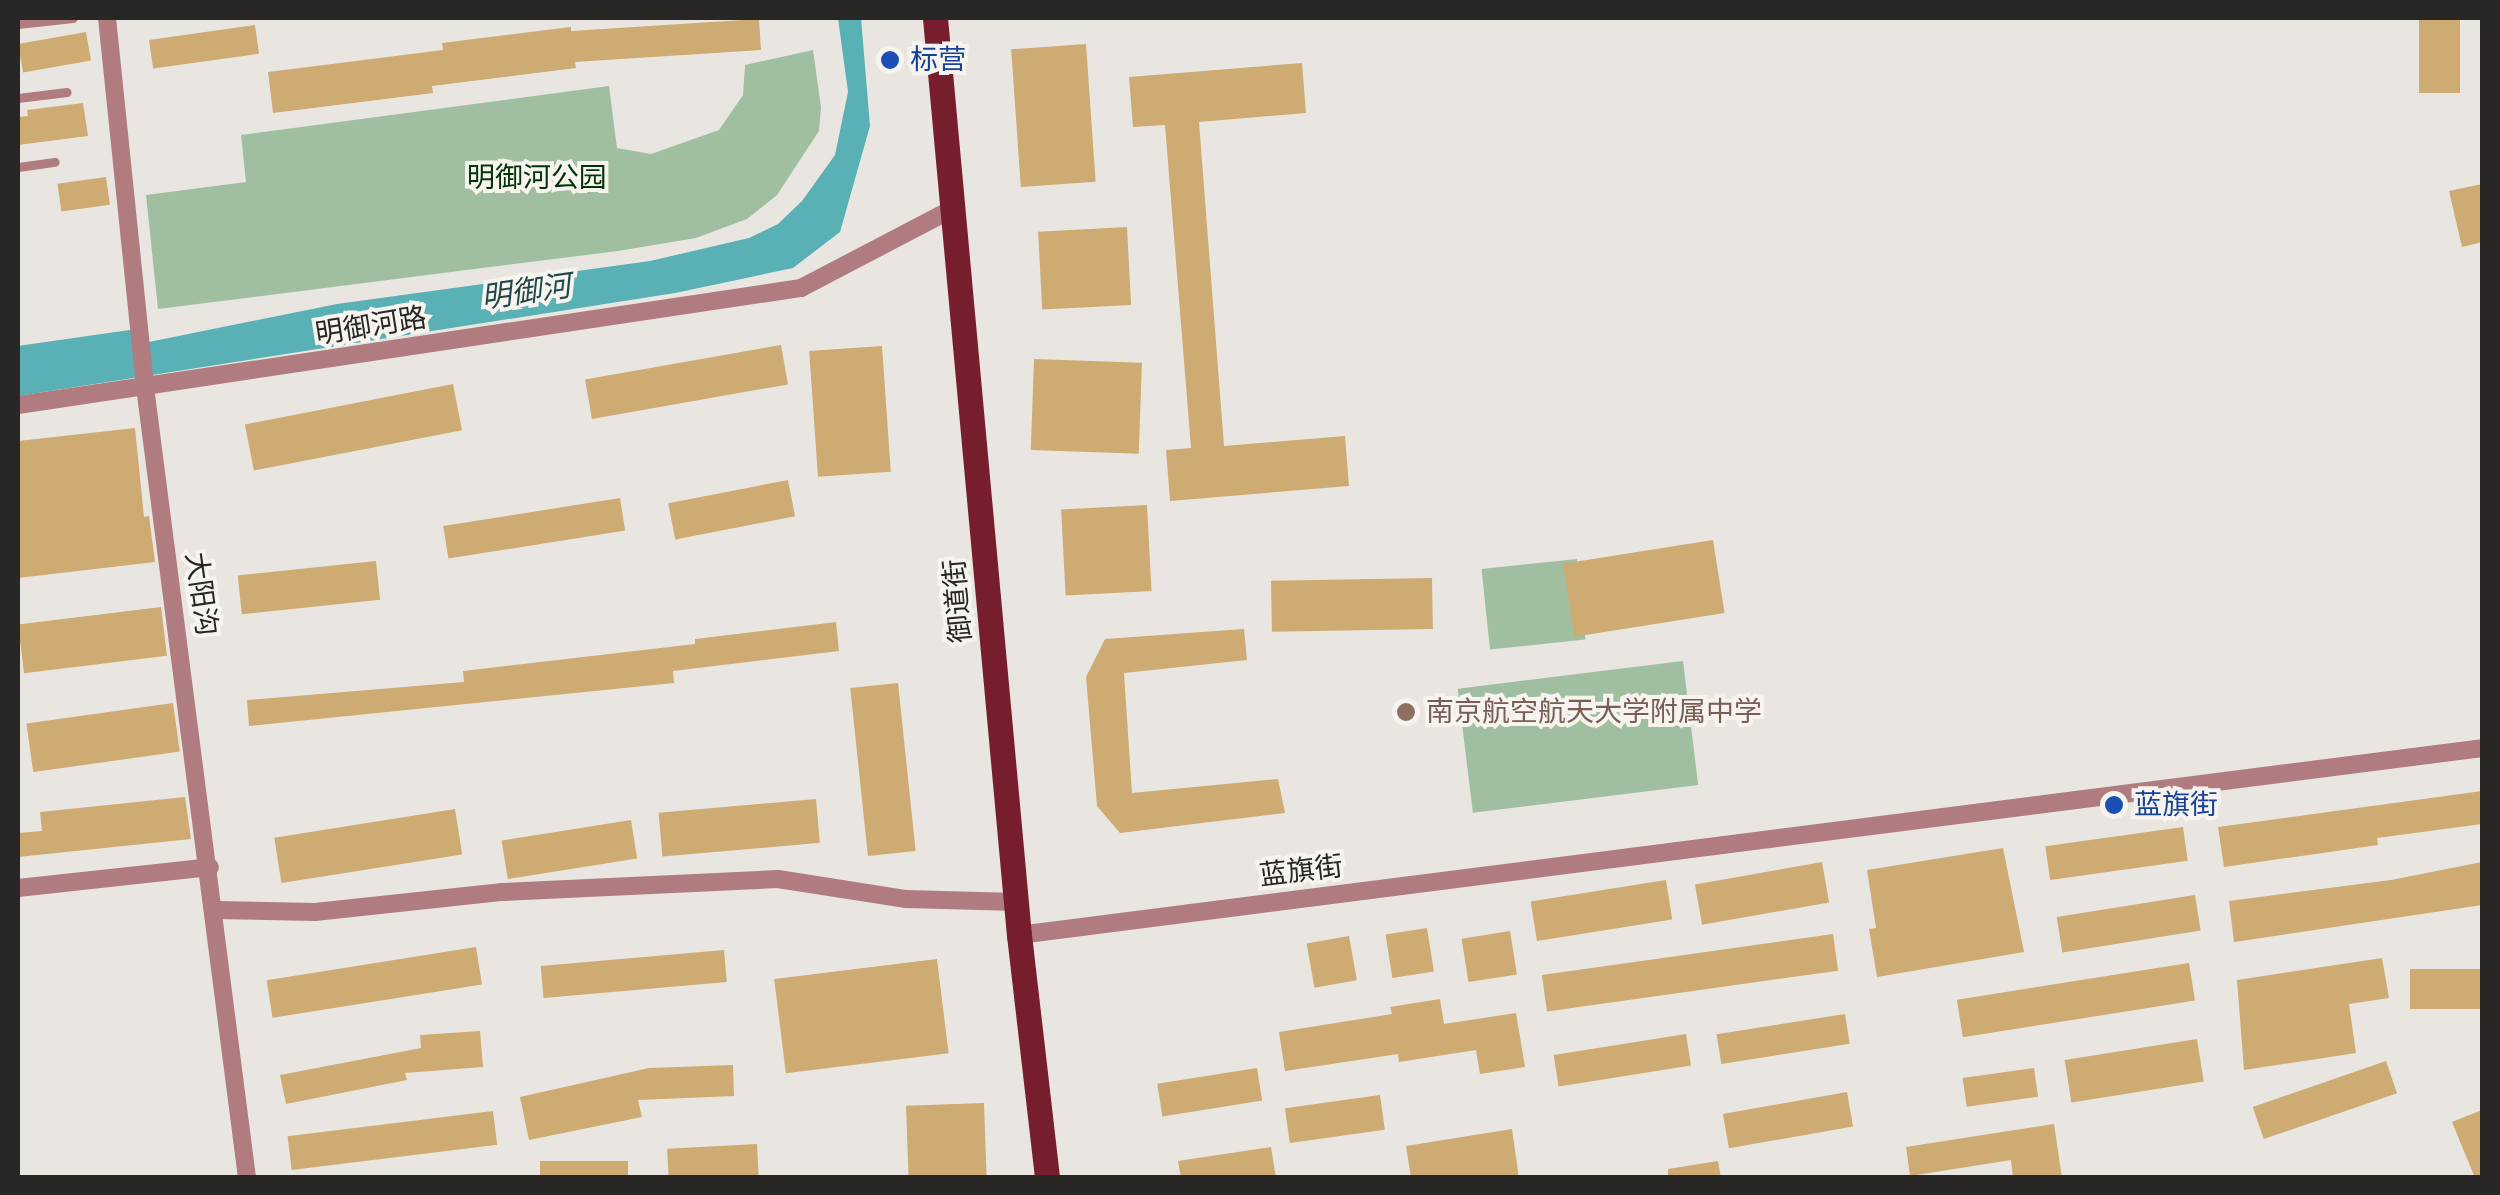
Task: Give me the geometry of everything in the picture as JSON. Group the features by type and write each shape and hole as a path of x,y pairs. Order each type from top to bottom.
{"main road":[{"name":"御道街","path":"934,18 1016,902 1047,1178"}],"street":[{"name":"大阳沟","path":"106,18 145,388 210,867 247,1178"},
{"name":"明御河路","path":"18,405 801,288 952,209"},
{"name":"蓝旗街","path":"1020,934 2482,748"},
{"path":"18,888 210,867"},
{"path":"215,910 314,912 502,892 778,879 906,900 1016,902"}],"lane":[{"path":"18,24 73,18"},
{"path":"18,98 66,92"},
{"path":"18,166 55,162"}],"green space":[{"name":"明御河公园","path":"813,50 821,107 819,131 777,195 747,219 696,238 618,251 158,309 146,195 246,182 241,135 609,86 617,148 651,154 719,130 743,95 745,65"},
{"path":"1577,559 1585,640 1490,650 1482,569"},
{"path":"1683,661 1698,785 1473,813 1458,689"}],"water":[{"name":"明御河","path":"838,18 861,18 870,126 840,232 793,268 675,293 18,396 18,364 337,304 650,261 749,238 778,224 802,201 835,155 848,92"}],"building":[{"path":"2419,18 2460,18 2460,93 2419,93"},
{"path":"759,19 761,50 575,62 576,68 432,86 433,93 273,113 268,72 443,50 442,43 571,27 571,31"},
{"path":"255,25 259,54 153,69 149,40"},
{"path":"86,32 91,61 23,73 18,44"},
{"path":"1086,44 1096,182 1021,187 1011,49"},
{"path":"1302,63 1306,113 1199,122 1224,446 1345,436 1349,486 1170,501 1166,450 1191,448 1165,125 1133,127 1129,77"},
{"path":"83,103 88,136 18,145 18,117 28,116 27,110"},
{"path":"106,177 110,205 61,212 57,184"},
{"path":"2482,184 2482,242 2462,247 2449,191"},
{"path":"1127,227 1131,305 1042,310 1038,232"},
{"path":"781,345 788,384 592,419 585,380"},
{"path":"882,346 891,472 818,477 809,351"},
{"path":"1034,359 1142,363 1139,454 1031,450"},
{"path":"453,384 462,430 254,471 245,424"},
{"path":"135,428 144,517 149,516 155,562 18,578 18,441"},
{"path":"788,480 795,516 675,540 668,503"},
{"path":"620,498 625,531 448,559 443,526"},
{"path":"1147,505 1152,591 1066,595 1061,510"},
{"path":"1713,540 1725,613 1574,637 1563,564"},
{"path":"376,561 380,600 242,614 238,576"},
{"path":"1432,578 1433,629 1272,632 1271,581"},
{"path":"161,607 167,656 24,673 18,625"},
{"path":"836,622 839,651 673,671 674,683 249,726 247,700 464,682 463,671 695,644 695,639"},
{"path":"1244,629 1247,660 1124,673 1132,793 1278,779 1285,813 1120,833 1097,806 1086,677 1105,639"},
{"path":"898,683 916,851 868,856 850,688"},
{"path":"173,703 180,752 33,772 26,724"},
{"path":"2482,791 2482,824 2377,838 2378,845 2224,867 2218,827"},
{"path":"185,797 191,839 18,857 18,833 42,831 40,812"},
{"path":"816,799 820,843 662,857 659,813"},
{"path":"455,809 462,854 281,883 274,838"},
{"path":"631,820 637,859 508,879 502,840"},
{"path":"2183,827 2188,861 2050,880 2045,846"},
{"path":"2003,848 2024,952 1877,977 1869,929 1876,928 1867,870"},
{"path":"1822,862 1829,902 1702,925 1695,884"},
{"path":"2482,862 2482,905 2234,942 2229,901 2391,880"},
{"path":"1666,880 1672,920 1537,941 1531,901"},
{"path":"2195,895 2201,931 2062,952 2057,917"},
{"path":"1427,928 1434,971 1392,978 1386,935"},
{"path":"1510,931 1517,974 1468,982 1462,939"},
{"path":"1833,934 1838,971 1547,1012 1542,975"},
{"path":"1349,936 1357,980 1314,988 1307,943"},
{"path":"476,947 482,985 273,1018 267,980"},
{"path":"724,950 727,982 543,998 541,966"},
{"path":"2382,958 2389,998 2349,1004 2356,1053 2244,1070 2237,980"},
{"path":"937,959 949,1053 786,1073 774,979"},
{"path":"2189,963 2195,1001 1963,1037 1957,1000"},
{"path":"2410,969 2482,969 2482,1009 2410,1009"},
{"path":"1440,999 1444,1024 1516,1013 1525,1067 1480,1074 1476,1050 1399,1062 1398,1054 1285,1071 1279,1032 1392,1014 1390,1007"},
{"path":"1845,1014 1850,1044 1721,1064 1717,1034"},
{"path":"480,1031 483,1067 405,1073 407,1080 286,1104 280,1075 421,1048 420,1035"},
{"path":"1686,1034 1691,1066 1559,1087 1554,1055"},
{"path":"2197,1039 2204,1081 2071,1102 2065,1060"},
{"path":"2386,1061 2397,1093 2264,1139 2253,1107"},
{"path":"733,1065 734,1096 638,1100 642,1117 529,1140 520,1097 649,1068"},
{"path":"1257,1068 1262,1101 1162,1116 1157,1084"},
{"path":"2034,1068 2038,1097 1967,1107 1963,1078"},
{"path":"1847,1092 1853,1126 1729,1148 1723,1114"},
{"path":"1380,1095 1385,1130 1290,1143 1285,1108"},
{"path":"984,1103 987,1178 909,1178 906,1106"},
{"path":"2482,1110 2482,1178 2475,1178 2452,1122"},
{"path":"493,1111 497,1145 292,1170 288,1136"},
{"path":"2054,1124 2062,1178 2013,1178 2011,1160 1910,1176 1906,1147"},
{"path":"1512,1129 1519,1178 1411,1178 1406,1146"},
{"path":"757,1144 759,1177 669,1178 667,1149"},
{"path":"1271,1147 1276,1178 1181,1178 1178,1161"},
{"path":"540,1161 628,1161 628,1178 540,1178"},
{"path":"1718,1161 1721,1178 1668,1178 1668,1169"}],"waterway":[{"name":"明御河","path":"18,363 130,347"}],"place":[{"name":"标营","path":"890,60"},
{"name":"南京航空航天大学附属中学","path":"1406,712"},
{"name":"蓝旗街","path":"2114,805"}]}
